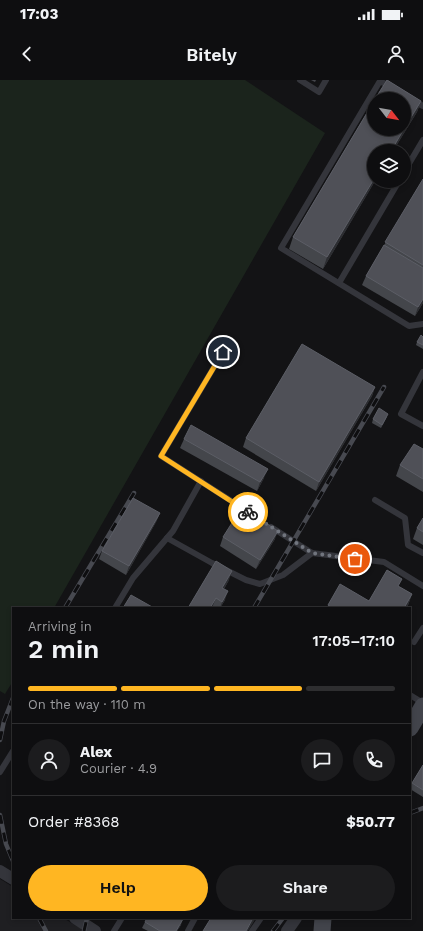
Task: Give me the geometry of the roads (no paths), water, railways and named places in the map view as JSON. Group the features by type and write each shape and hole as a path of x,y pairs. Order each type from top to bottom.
{"main road":[{"path":"411,726 423,705"},
{"path":"322,931 323,919"}],"street":[{"path":"0,871 12,879"},
{"path":"77,919 95,931"},
{"path":"286,931 295,919"}],"lane":[{"path":"300,80 319,92 326,80"},
{"path":"373,92 380,81 398,92"},
{"path":"411,99 423,106"},
{"path":"367,103 281,248 409,326 423,324"},
{"path":"411,160 423,140"},
{"path":"339,283 395,188"},
{"path":"223,352 161,456 253,515"},
{"path":"423,372 401,414 423,426"},
{"path":"116,607 133,578 173,531 201,481"},
{"path":"375,500 405,518 408,545 423,553"},
{"path":"267,524 312,553 384,562 423,586"},
{"path":"167,538 246,580 260,584 283,575 312,553"},
{"path":"414,642 423,628"},
{"path":"411,696 423,705"},
{"path":"0,772 12,753"},
{"path":"114,931 121,919"},
{"path":"188,931 194,919"},
{"path":"252,931 260,919"}],"railway":[{"path":"255,607 384,387"},
{"path":"66,607 134,493"},
{"path":"0,740 4,721 12,701"},
{"path":"411,813 423,808"},
{"path":"0,815 6,844 12,859"},
{"path":"40,919 46,931"},
{"path":"84,931 87,919"},
{"path":"273,931 282,919"}]}
